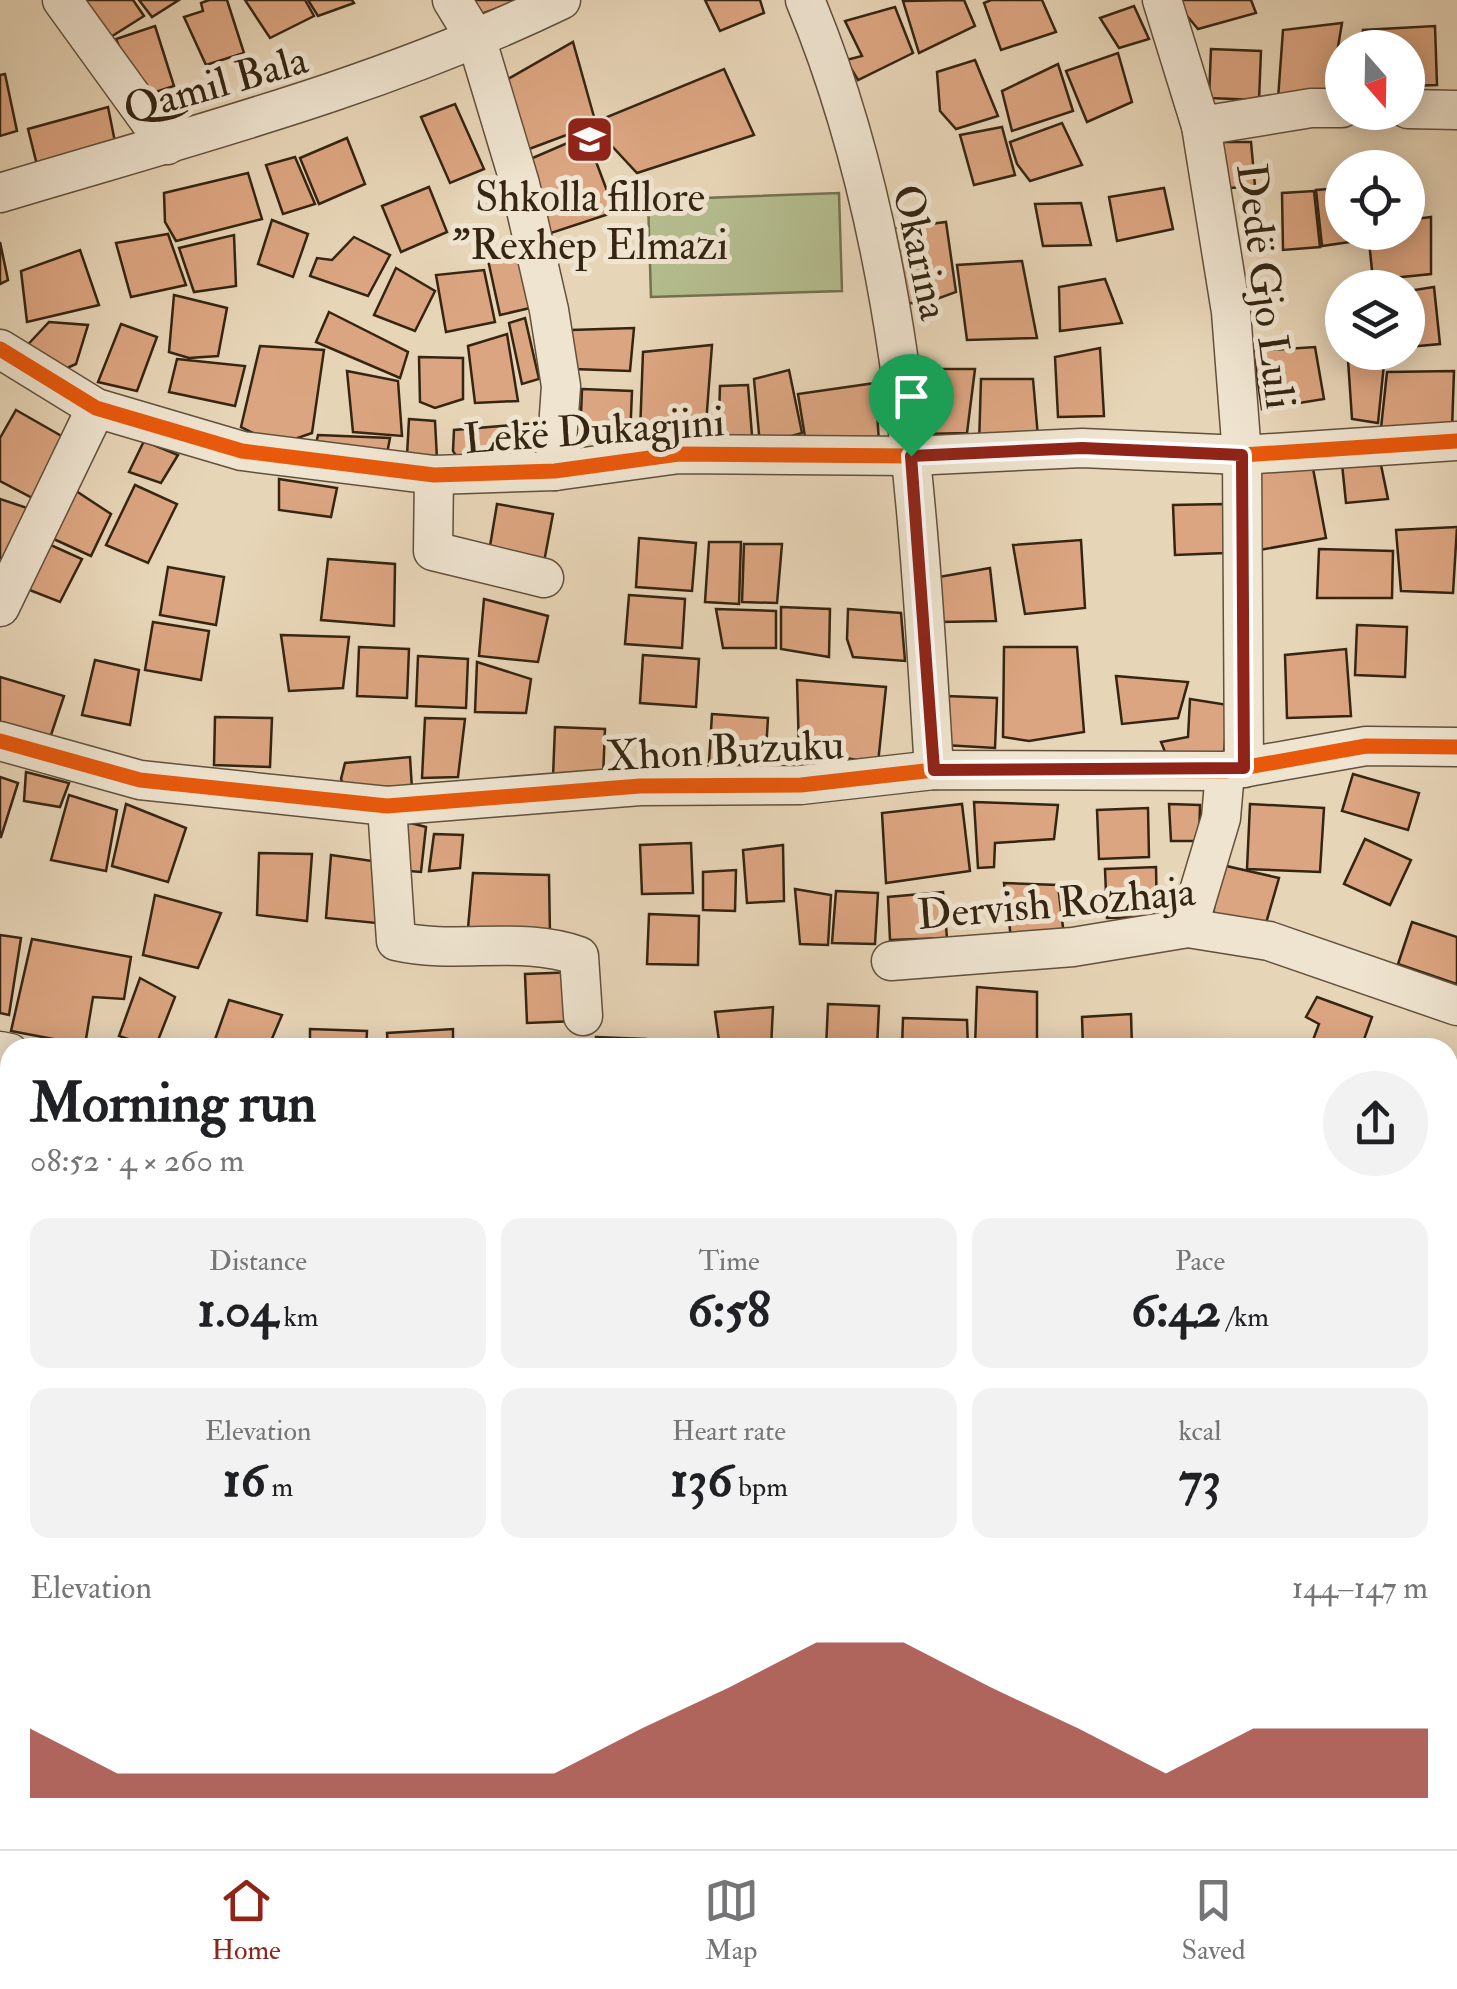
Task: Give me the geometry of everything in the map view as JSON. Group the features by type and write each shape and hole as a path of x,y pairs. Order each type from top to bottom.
{"street":[{"path":"62,0 167,145"},
{"path":"452,0 477,41 520,184 549,310 562,386 555,471"},
{"name":"Qamil Bala","path":"0,193 339,94 477,41 560,0"},
{"name":"Okarina","path":"805,0 826,50 876,236 911,456 934,770"},
{"name":"Dedë Gjo Luli","path":"1162,0 1201,126 1230,312 1242,455 1234,770 1188,928"},
{"path":"1201,126 1325,108"},
{"path":"1425,109 1457,110"},
{"name":"Lekë Dukagjini","path":"0,349 96,408 242,452 434,474 555,471 679,454 911,456 1082,448 1242,455 1457,442"},
{"path":"0,608 96,408"},
{"name":"Lekë Dukagjini","path":"434,474 433,550 544,578"},
{"name":"Xhon Buzuku","path":"0,741 140,780 387,806 640,786 801,785 934,770 1234,770 1366,746 1457,747"},
{"path":"387,806 396,941 426,948 554,947 579,956 583,1016"},
{"name":"Dervish Rozhaja","path":"891,961 1073,946 1188,928 1270,941 1382,984 1457,1006"}],"green space":[{"path":"839,193 842,291 651,297 648,200"}],"building":[{"path":"82,0 133,0 144,16 109,38"},
{"path":"139,0 179,0 152,17"},
{"path":"227,0 244,53 206,65 184,17 203,11 201,3"},
{"path":"245,0 305,0 314,16 270,38"},
{"path":"308,0 352,0 354,3 318,16"},
{"path":"464,0 520,0 473,17"},
{"path":"705,0 760,0 764,13 720,31"},
{"path":"964,0 975,26 919,53 903,1"},
{"path":"1042,0 1056,32 1001,50 984,3"},
{"path":"1176,0 1251,0 1256,13 1198,29 1188,17 1183,18"},
{"path":"1134,6 1149,39 1119,48 1100,18"},
{"path":"895,7 913,53 858,80 846,60 862,56 845,21"},
{"path":"1342,23 1341,30 1325,30 1325,101 1278,99 1283,30"},
{"path":"155,26 174,86 140,97 116,39"},
{"path":"1435,26 1437,85 1425,85 1425,30 1363,30"},
{"path":"573,42 596,124 521,152 501,83"},
{"path":"1211,49 1261,51 1259,100 1209,98"},
{"path":"1118,53 1132,102 1087,122 1066,71"},
{"path":"975,60 998,116 956,129 940,111 937,72"},
{"path":"1058,64 1073,111 1012,131 1002,91"},
{"path":"724,69 754,135 637,173 610,144 607,117"},
{"path":"5,74 17,131 0,136 0,75"},
{"path":"455,104 484,169 450,183 421,117"},
{"path":"108,107 116,147 37,165 28,129"},
{"path":"1062,123 1082,165 1030,181 1017,164 1010,142"},
{"path":"1002,127 1015,175 974,185 960,135"},
{"path":"586,135 615,212 542,236 521,163"},
{"path":"347,138 365,184 319,204 300,158"},
{"path":"1213,142 1251,142 1255,186 1218,189"},
{"path":"295,157 315,204 283,214 266,165"},
{"path":"248,173 262,219 176,241 165,222 164,193"},
{"path":"429,187 447,232 401,252 382,206"},
{"path":"1164,188 1173,229 1117,241 1109,197"},
{"path":"1325,189 1322,246 1316,190"},
{"path":"1314,191 1320,247 1283,250 1282,193"},
{"path":"1081,203 1091,245 1043,246 1035,204"},
{"path":"1431,217 1431,274 1425,275 1425,270 1372,270 1370,250 1425,250 1425,218"},
{"path":"272,220 308,234 293,277 258,264"},
{"path":"946,222 956,292 923,304 896,302 882,230"},
{"path":"168,234 186,285 131,297 116,243"},
{"path":"234,235 236,286 194,292 179,248"},
{"path":"354,237 390,255 368,296 310,276 317,258 332,260"},
{"path":"0,242 8,280 0,284"},
{"path":"80,250 99,305 27,322 21,271"},
{"path":"518,254 530,308 500,315 488,260"},
{"path":"1022,261 1037,338 967,340 957,265"},
{"path":"396,268 435,291 415,331 374,315"},
{"path":"484,270 495,322 446,332 436,275"},
{"path":"1105,279 1122,323 1060,331 1059,287"},
{"path":"1434,287 1440,344 1425,345 1425,288"},
{"path":"174,295 227,308 218,356 189,358 169,352"},
{"path":"329,312 408,352 400,378 316,342"},
{"path":"525,318 539,379 522,384 509,323"},
{"path":"49,322 88,325 76,364 56,373 21,352"},
{"path":"121,324 157,337 137,391 98,382"},
{"path":"634,328 630,371 573,369 571,330"},
{"path":"507,334 518,401 475,403 468,346"},
{"path":"712,345 706,424 640,433 643,352"},
{"path":"260,346 324,350 312,433 289,441 261,437 241,427"},
{"path":"1315,347 1324,399 1262,409 1253,351"},
{"path":"1100,348 1104,416 1058,417 1055,357"},
{"path":"419,357 463,358 463,399 435,408 420,402"},
{"path":"177,359 245,366 235,406 169,392"},
{"path":"918,369 975,369 967,433 922,434"},
{"path":"789,370 802,433 760,445 754,379"},
{"path":"1349,370 1383,370 1378,423 1352,419"},
{"path":"347,371 398,381 402,436 353,432"},
{"path":"1454,371 1452,430 1381,428 1387,372"},
{"path":"981,379 1033,379 1038,437 979,445"},
{"path":"875,383 879,442 807,449 798,394"},
{"path":"748,385 753,448 718,446 720,386"},
{"path":"582,389 632,391 630,440 580,439"},
{"path":"16,410 72,442 44,504 0,481 0,438"},
{"path":"409,419 435,421 437,459 407,456"},
{"path":"535,423 538,463 460,462 453,451 454,430"},
{"path":"318,435 390,438 385,464 314,454"},
{"path":"144,441 178,455 161,483 129,472"},
{"path":"1312,463 1326,538 1254,551 1253,469"},
{"path":"1342,464 1381,465 1388,499 1346,503"},
{"path":"279,479 337,488 331,517 279,510"},
{"path":"67,485 111,514 91,556 47,536"},
{"path":"135,485 177,504 148,563 106,545"},
{"path":"0,499 33,510 15,563 0,558"},
{"path":"497,504 553,514 544,562 489,552"},
{"path":"1224,504 1225,553 1175,555 1173,505"},
{"path":"1457,527 1453,593 1401,591 1396,530"},
{"path":"639,538 696,543 692,591 636,587"},
{"path":"1081,540 1085,608 1025,614 1013,545"},
{"path":"44,542 82,559 60,602 27,589"},
{"path":"709,542 741,542 739,604 705,602"},
{"path":"744,544 782,544 777,603 742,602"},
{"path":"1319,549 1393,551 1392,598 1317,598"},
{"path":"328,559 395,564 394,626 321,620"},
{"path":"168,567 224,577 216,625 160,615"},
{"path":"990,568 996,621 939,622 933,578"},
{"path":"629,595 685,599 682,648 625,644"},
{"path":"484,599 548,616 538,662 479,656"},
{"path":"781,607 830,609 829,657 781,649"},
{"path":"716,609 776,611 776,648 723,648"},
{"path":"848,609 901,613 905,661 853,657 847,639"},
{"path":"153,622 209,631 201,680 145,670"},
{"path":"1357,625 1407,627 1405,677 1355,675"},
{"path":"281,635 349,637 343,688 289,691"},
{"path":"359,647 409,649 407,698 357,696"},
{"path":"1004,647 1077,647 1084,732 1029,741 1003,737"},
{"path":"1346,649 1351,716 1287,718 1285,655"},
{"path":"643,655 699,659 696,707 640,703"},
{"path":"418,656 468,659 466,708 416,706"},
{"path":"95,660 139,670 130,725 82,715"},
{"path":"477,662 531,679 526,713 475,712"},
{"path":"1116,676 1188,682 1178,718 1122,724"},
{"path":"0,677 64,696 48,744 0,732"},
{"path":"797,680 886,687 878,763 799,751"},
{"path":"946,696 997,698 995,748 944,745"},
{"path":"1190,699 1228,705 1224,753 1168,759 1161,742 1188,737"},
{"path":"712,714 768,718 765,766 709,762"},
{"path":"215,717 272,718 270,767 214,765"},
{"path":"425,718 465,719 458,777 422,778"},
{"path":"555,727 605,729 603,778 553,777"},
{"path":"410,757 412,789 345,788 341,779 345,763"},
{"path":"26,772 69,783 60,807 24,801"},
{"path":"1353,774 1419,793 1408,830 1342,811"},
{"path":"0,777 18,783 1,837 0,837"},
{"path":"69,795 117,810 106,871 51,860"},
{"path":"974,802 1058,805 1054,839 995,843 994,867 978,868"},
{"path":"126,804 186,828 168,882 112,866"},
{"path":"962,804 970,871 886,883 882,813"},
{"path":"1169,804 1200,805 1199,841 1171,841"},
{"path":"1250,804 1324,808 1320,872 1247,869"},
{"path":"1148,808 1149,857 1099,859 1097,810"},
{"path":"399,820 426,827 421,872 397,870"},
{"path":"434,834 463,835 460,868 429,871"},
{"path":"1365,839 1411,860 1390,905 1344,884"},
{"path":"691,843 693,893 642,894 640,845"},
{"path":"783,845 784,901 747,903 743,850"},
{"path":"259,853 312,854 307,921 257,915"},
{"path":"331,855 379,862 376,923 326,918"},
{"path":"1222,865 1279,878 1264,930 1213,914"},
{"path":"1156,867 1157,917 1107,918 1105,869"},
{"path":"736,870 735,911 703,910 703,872"},
{"path":"473,873 549,875 550,934 467,939"},
{"path":"1004,883 1058,885 1064,936 1011,938"},
{"path":"795,889 831,895 828,945 800,944"},
{"path":"836,891 878,893 875,944 832,943"},
{"path":"943,892 947,938 890,940 888,897"},
{"path":"155,895 221,913 198,968 143,955"},
{"path":"649,914 699,916 698,965 647,964"},
{"path":"1412,922 1457,937 1457,984 1398,964"},
{"path":"0,935 21,938 9,1015 0,1013"},
{"path":"32,939 131,957 124,999 93,997 86,1038 48,1038 11,1031"},
{"path":"576,972 577,1021 527,1023 525,974"},
{"path":"140,978 175,997 159,1038 119,1036"},
{"path":"977,987 1037,992 1037,1038 975,1038"},
{"path":"1317,997 1372,1017 1365,1038 1314,1038 1319,1024 1306,1017"},
{"path":"229,1000 282,1015 272,1038 216,1038"},
{"path":"828,1004 879,1006 877,1038 826,1038"},
{"path":"773,1007 771,1038 719,1038 715,1012"},
{"path":"1131,1014 1132,1038 1083,1038 1082,1017"},
{"path":"903,1018 967,1020 968,1038 902,1038"},
{"path":"310,1029 367,1031 367,1038 310,1038"},
{"path":"453,1029 453,1038 387,1038 387,1033"}],"cycle path":[{"path":"0,349 96,408 242,451 434,475 555,471 679,454 911,456 1082,448 1242,455 1457,441"},
{"path":"0,741 140,780 387,806 640,786 801,785 934,770 1225,771 1366,746 1457,747"}],"place":[{"name":"Shkolla fillore \"Rexhep Elmazi","path":"590,140"}],"route":[{"path":"1082,448 1242,455 1244,768 934,770 911,456 1082,448"}]}
